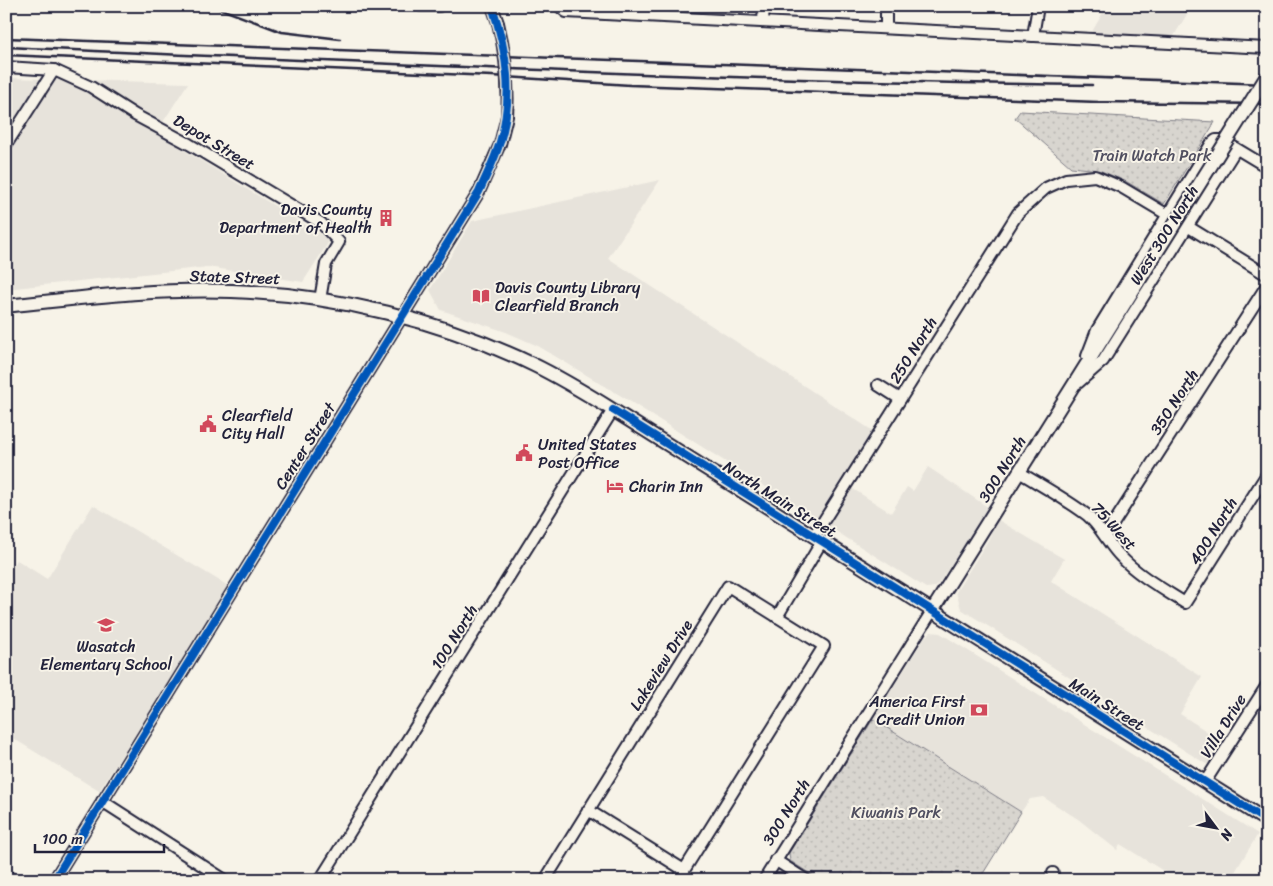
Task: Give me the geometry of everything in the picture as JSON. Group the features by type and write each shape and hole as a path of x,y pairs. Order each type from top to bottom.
{"main road":[{"name":"300 North","path":"932,611 1267,76"},
{"name":"State Street","path":"6,306 195,291 263,293 320,300 401,316 458,334"},
{"name":"North Main Street","path":"458,334 535,365 613,410 932,611"},
{"name":"Main Street","path":"932,611 1267,821"}],"street":[{"path":"421,6 439,6"},
{"name":"Center Street","path":"54,880 479,192 500,144 507,116 507,72 504,48 492,6"},
{"path":"559,6 566,12 640,11 763,21 1267,48"},
{"path":"763,21 764,6"},
{"path":"886,6 886,28"},
{"path":"1033,36 1038,6"},
{"name":"Depot Street","path":"6,68 54,70 90,87 321,223 339,242 326,264 320,300"},
{"path":"6,145 54,70"},
{"name":"West 300 North","path":"1216,140 1222,140 1236,149 1103,361 1072,389 1096,330 1211,144 1216,140"},
{"path":"1236,149 1267,168"},
{"name":"250 North","path":"818,539 900,399 1018,213 1046,188 1066,179 1095,176 1121,187 1168,215"},
{"path":"1187,226 1267,275"},
{"name":"350 North","path":"1106,535 1267,285"},
{"path":"878,385 900,399"},
{"name":"100 North","path":"320,880 613,410"},
{"name":"75 West","path":"1020,472 1088,516 1106,535 1119,555 1141,575 1185,604"},
{"name":"400 North","path":"1185,604 1267,474"},
{"path":"777,617 818,539"},
{"name":"Lakeview Drive","path":"546,880 728,586 824,646 678,880"},
{"name":"300 North","path":"764,880 932,611"},
{"name":"Villa Drive","path":"1205,782 1267,685"},
{"path":"102,802 225,880"},
{"path":"588,810 684,870"},
{"path":"775,860 806,880"},
{"path":"6,875 14,880"}],"shaded area":[{"path":"1107,6 1192,6 1172,39 1090,35"},
{"path":"6,78 188,83 156,133 330,240 303,282 208,267 6,289"},
{"path":"660,180 608,258 873,431 842,482 891,513 907,487 913,491 928,467 989,508 936,587 926,588 623,397 538,346 506,332 441,310 430,290 472,221"},
{"name":"Wasatch Elementary School","path":"93,505 230,587 99,791 6,734 6,578 17,560 47,579"},
{"path":"995,518 1064,559 1051,581 1202,677 1180,714 1225,743 1213,762 1206,764 961,609 956,592 990,537"},
{"path":"931,632 940,633 1258,834 1230,880 1178,880 1120,844 1117,850 1078,819 1043,797 1030,799 1021,812 873,719 925,637"}],"green space":[{"name":"Train Watch Park","path":"1020,111 1215,122 1164,204 1127,182 1099,170 1071,167 1015,118"},
{"name":"Kiwanis Park","path":"873,719 1021,812 979,880 820,880 790,861 789,853"}],"railway":[{"path":"213,6 282,32 340,39"},
{"path":"6,38 1267,84"},
{"path":"6,47 413,65 821,80 1092,85"},
{"path":"6,55 492,76 630,85 1098,102 1267,104"}],"cycle path":[{"path":"54,880 479,192 498,148 507,108 508,91 505,57 492,6"},
{"path":"613,410 1267,821"}],"place":[{"name":"Davis County Department of Health","path":"386,218"},
{"name":"Davis County Library Clearfield Branch","path":"481,296"},
{"name":"Clearfield City Hall","path":"208,424"},
{"name":"United States Post Office","path":"524,453"},
{"name":"Charin Inn","path":"615,486"},
{"name":"Wasatch Elementary School","path":"106,625"},
{"name":"America First Credit Union","path":"979,710"}]}
